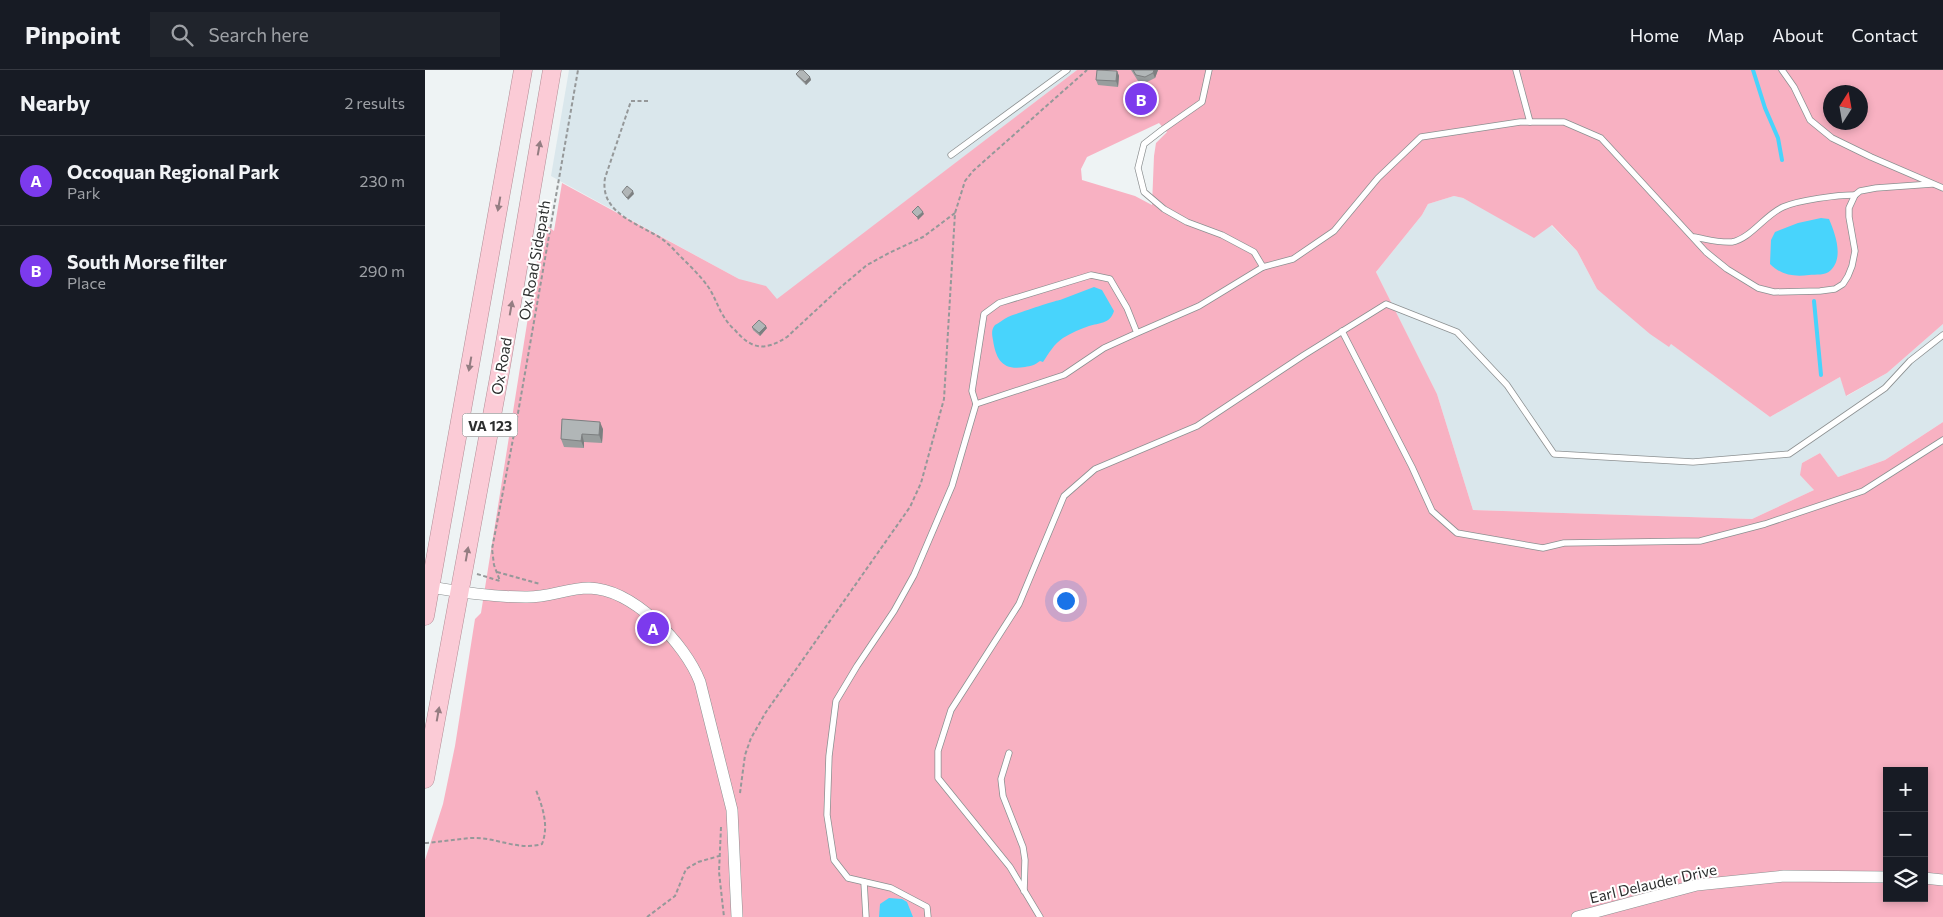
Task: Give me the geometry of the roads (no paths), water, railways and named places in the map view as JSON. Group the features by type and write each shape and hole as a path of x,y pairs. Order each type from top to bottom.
{"highway":[{"name":"Ox Road","path":"425,616 428,587 523,70"},
{"name":"Ox Road","path":"425,779 552,70"}],"street":[{"path":"428,587 460,592 524,597 545,596 587,588 616,593 629,599 645,612 684,651 697,672 732,810 737,917"},
{"name":"Earl Delauder Drive","path":"1577,917 1705,884 1784,876 1883,877"},
{"path":"1928,878 1943,880"}],"lane":[{"path":"951,155 1067,70"},
{"path":"1209,70 1202,102 1144,144 1138,168 1144,192 1164,209 1187,222 1222,235 1254,252 1263,267"},
{"path":"1516,70 1530,122"},
{"path":"1782,70 1794,86 1810,120 1832,138 1943,188"},
{"path":"976,404 1064,375 1104,348 1199,306 1263,267 1293,259 1334,231 1378,178 1421,137 1530,122 1564,122 1601,138 1706,252 1727,269 1758,288 1774,292 1788,293 1835,289 1843,284 1852,266 1855,251 1849,208 1855,195"},
{"path":"1693,237 1718,242 1734,242 1746,236 1769,215 1785,207 1839,195 1855,195 1876,188 1932,184"},
{"path":"928,917 927,907 891,888 848,878 834,860 827,815 829,756 836,701 894,611 914,575 952,486 976,404 972,391 983,314 999,302 1091,275 1110,278 1127,308 1137,333"},
{"path":"1040,917 1010,867 938,778 938,751 951,710 1019,604 1064,496 1095,469 1197,426 1386,304 1457,332 1507,386 1554,454 1693,462 1789,454 1885,388 1910,361 1943,335"},
{"path":"1342,331 1412,466 1432,511 1457,533 1543,548 1564,542 1700,541 1765,524 1863,491 1943,440"},
{"path":"1009,753 1001,779 1006,808 1023,847 1025,860 1024,892"},
{"path":"865,882 866,917"}],"water":[{"path":"1821,218 1829,219 1837,245 1837,259 1831,270 1826,273 1803,276 1783,273 1770,264 1771,240 1775,232 1798,223"},
{"path":"1094,287 1102,290 1114,311 1107,321 1082,328 1063,338 1054,346 1043,362 1040,361 1031,366 1017,368 1002,362 994,347 992,330 995,325 1011,316"},
{"path":"889,898 902,899 907,902 913,917 879,917 880,904"}],"waterway":[{"path":"1753,70 1765,108 1778,138 1782,160"},
{"path":"1814,301 1821,375"}],"place":[{"name":"South Morse filter","path":"1141,99"},
{"name":"Occoquan Regional Park","path":"653,628"}]}
